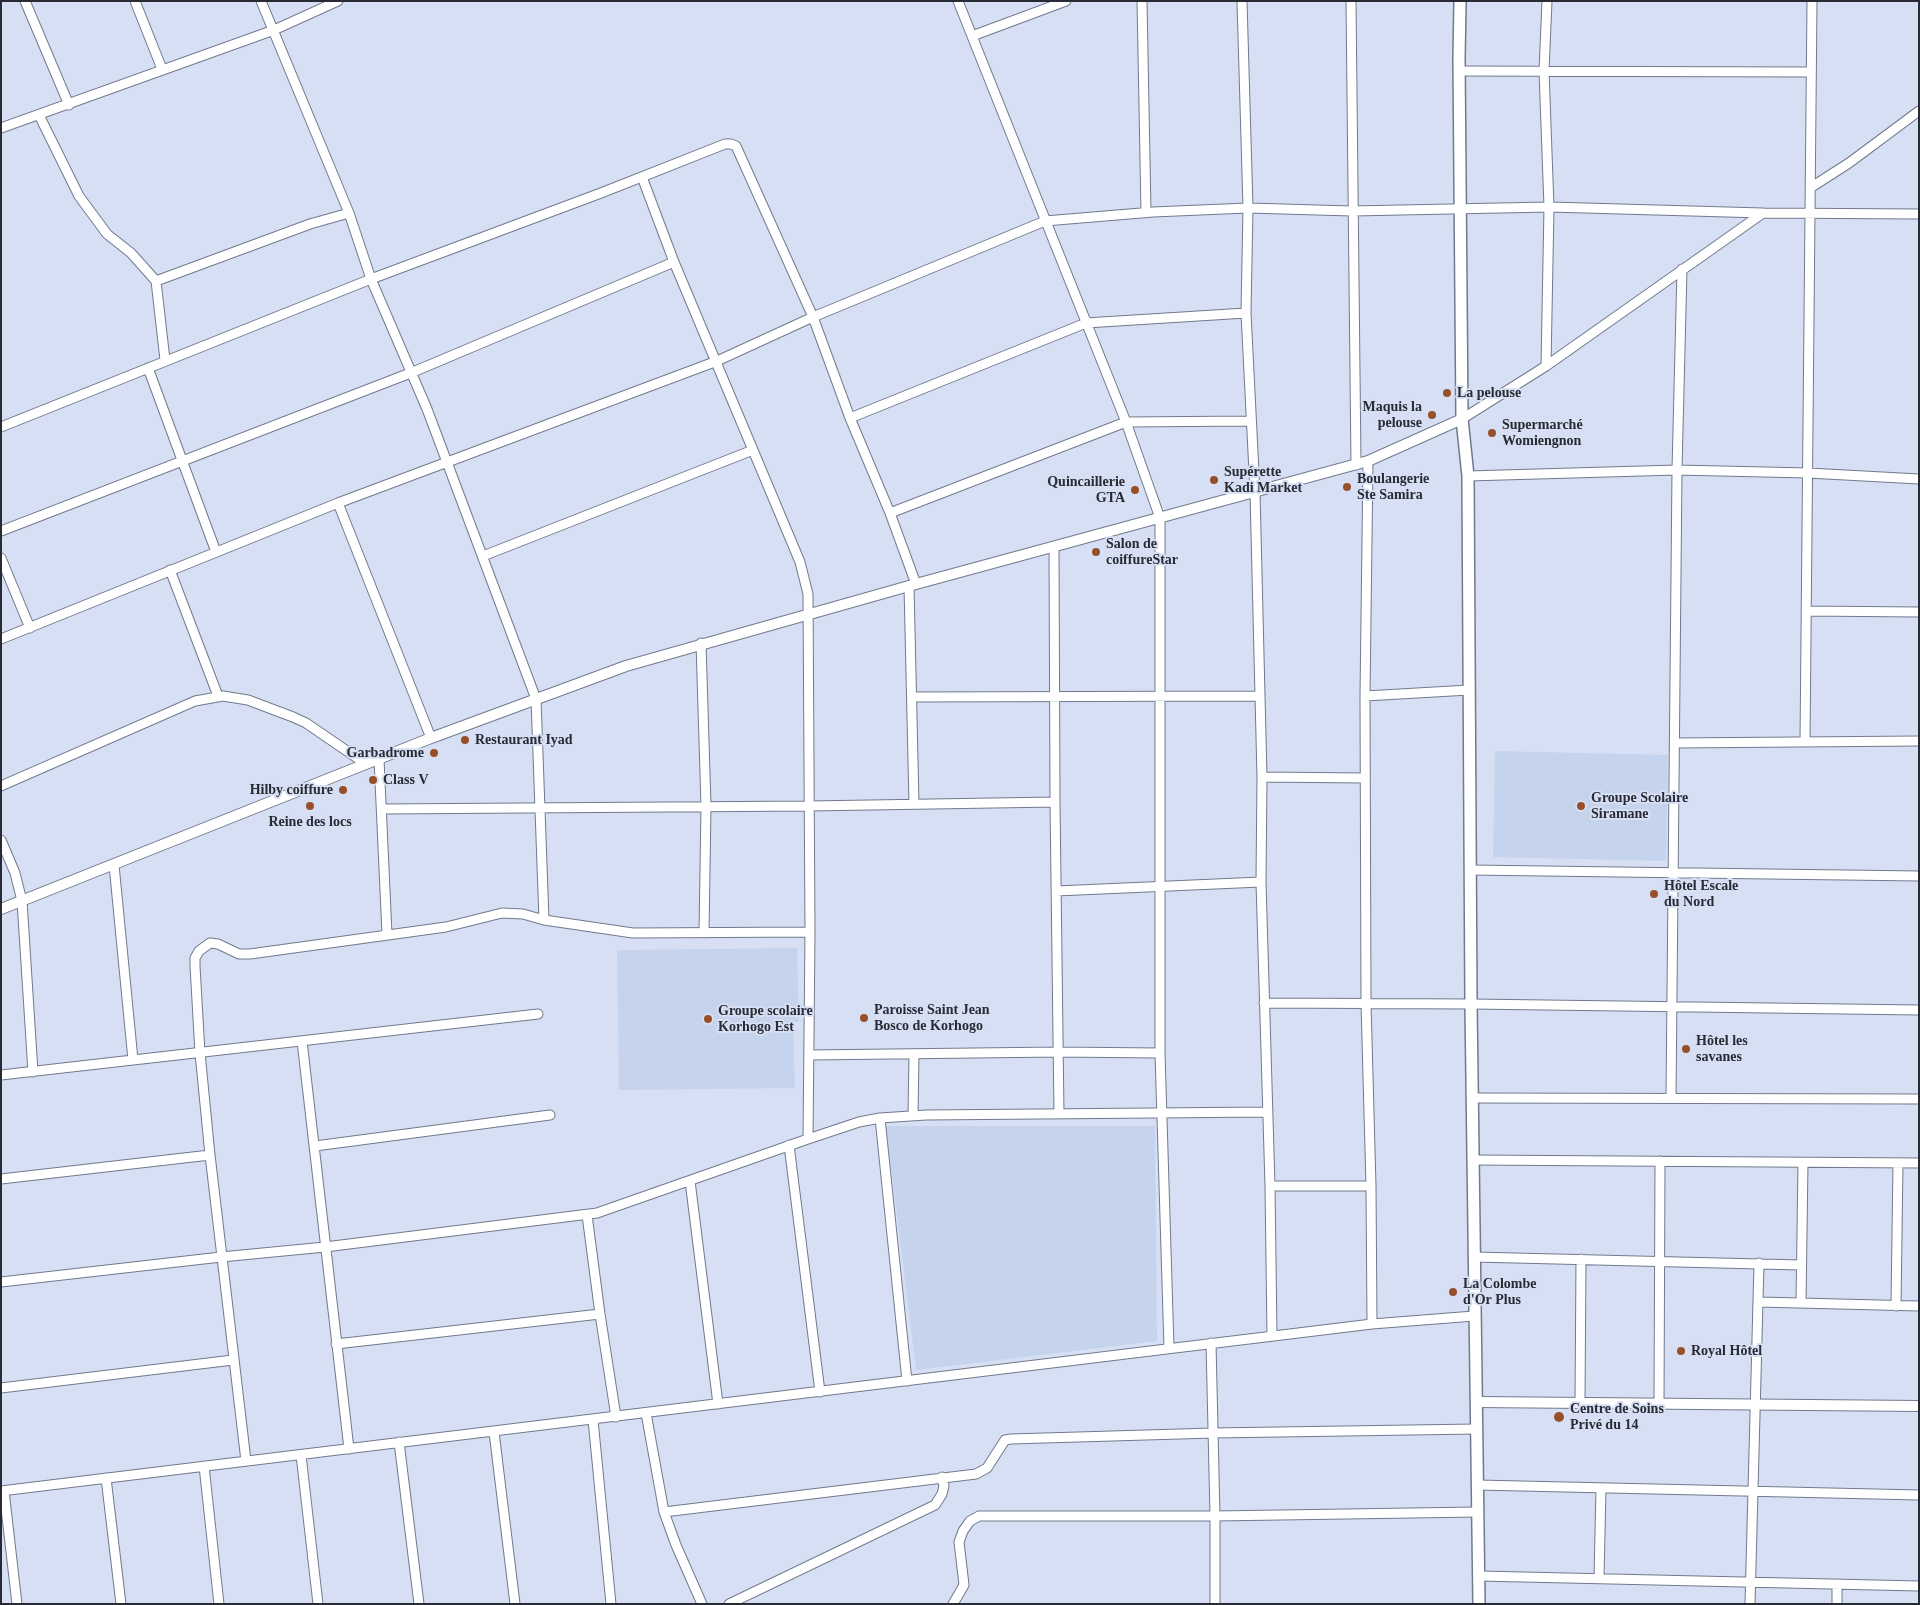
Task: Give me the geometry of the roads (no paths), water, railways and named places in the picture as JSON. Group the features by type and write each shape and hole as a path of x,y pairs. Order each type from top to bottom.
{"main road":[{"path":"1460,1 1462,419 1468,476 1471,1004 1478,1604"}],"street":[{"path":"25,1 69,104"},
{"path":"135,1 162,69"},
{"path":"261,1 349,213 371,279 413,372 536,699 544,920"},
{"path":"1,128 274,30 338,1"},
{"path":"958,1 1126,422 1160,518 1160,1053 1169,1348"},
{"path":"972,36 1066,1"},
{"path":"1142,1 1146,212"},
{"path":"1242,1 1248,208 1246,313 1255,492 1262,777 1261,882 1270,1186 1272,1336"},
{"path":"1351,1 1356,465"},
{"path":"1546,366 1549,207 1544,71 1547,1"},
{"path":"1805,742 1812,1"},
{"path":"1459,71 1811,72"},
{"path":"1810,188 1849,163 1919,111"},
{"path":"39,115 79,196 107,234 131,253 156,281 165,360"},
{"path":"1,426 371,279 642,177 724,144 736,146 813,317 850,418 890,513 913,585 912,697 914,804"},
{"path":"642,177 674,262 800,562 807,586 809,614 810,932 808,1138"},
{"path":"1,639 338,503 717,361 813,317 1045,221 1146,212 1248,208 1352,211 1549,207 1810,214 1919,214"},
{"path":"156,281 310,224 349,213"},
{"path":"1,909 431,738 626,666 913,585 1368,461 1462,419 1546,366 1763,213"},
{"path":"1,531 413,372 674,262"},
{"path":"1671,1098 1677,470 1682,269"},
{"path":"850,418 1086,323 1246,313"},
{"path":"148,368 216,552"},
{"path":"890,513 1126,422 1251,420"},
{"path":"483,556 753,450"},
{"path":"1368,461 1365,696 1366,1003 1372,1324"},
{"path":"1468,476 1677,470 1808,473 1919,479"},
{"path":"338,503 431,738"},
{"path":"1054,547 1059,1114"},
{"path":"1,558 30,628"},
{"path":"170,570 218,696"},
{"path":"1806,611 1919,612"},
{"path":"701,644 706,806 704,933"},
{"path":"1365,696 1469,690"},
{"path":"1,786 195,701 218,696 248,700 293,717 366,764"},
{"path":"912,697 1259,696"},
{"path":"1675,742 1919,741"},
{"path":"379,759 383,809 387,934"},
{"path":"1262,777 1365,778"},
{"path":"383,809 1055,802"},
{"path":"1,840 15,873 22,901 33,1072"},
{"path":"114,864 134,1060"},
{"path":"1470,870 1919,876"},
{"path":"1056,891 1261,882"},
{"path":"246,1461 221,1257 200,1053 195,958 204,946 210,943 218,944 239,954 250,954 446,927 502,912 633,933 810,932"},
{"path":"1264,1003 1919,1010"},
{"path":"1,1075 538,1014"},
{"path":"302,1041 349,1449"},
{"path":"809,1055 1057,1052 1160,1053"},
{"path":"914,1054 914,1115"},
{"path":"1472,1098 1919,1099"},
{"path":"1,1282 325,1247 587,1215 609,1210 808,1138 859,1122 880,1118 914,1115 1267,1112"},
{"path":"315,1146 550,1115"},
{"path":"880,1118 907,1381"},
{"path":"789,1145 820,1392"},
{"path":"1,1180 210,1155"},
{"path":"1473,1160 1919,1163"},
{"path":"1659,1403 1660,1161"},
{"path":"1801,1303 1803,1162"},
{"path":"1896,1306 1898,1163"},
{"path":"690,1181 718,1404"},
{"path":"1270,1186 1370,1186"},
{"path":"587,1215 616,1417"},
{"path":"1474,1257 1801,1264"},
{"path":"1580,1403 1581,1259"},
{"path":"1750,1604 1759,1264"},
{"path":"1758,1302 1919,1306"},
{"path":"336,1344 600,1314"},
{"path":"16,1604 2,1491 1211,1343 1372,1324 1474,1316"},
{"path":"1211,1343 1215,1604"},
{"path":"1,1388 233,1360"},
{"path":"1476,1402 1919,1406"},
{"path":"646,1413 664,1512 676,1545 702,1604"},
{"path":"592,1420 611,1604"},
{"path":"664,1512 976,1474 987,1468 1005,1440 1011,1438 1476,1429"},
{"path":"494,1432 514,1604"},
{"path":"399,1442 419,1604"},
{"path":"301,1455 318,1604"},
{"path":"204,1466 219,1604"},
{"path":"729,1604 935,1505 942,1494 944,1486 942,1477"},
{"path":"106,1478 121,1604"},
{"path":"1477,1485 1919,1495"},
{"path":"1599,1578 1602,1488"},
{"path":"953,1604 964,1585 959,1542 963,1531 970,1521 979,1516 1215,1516 1477,1512"},
{"path":"1478,1576 1919,1586"},
{"path":"1837,1584 1837,1604"}],"place":[{"name":"La pelouse","path":"1447,393"},
{"name":"Maquis la pelouse","path":"1432,415"},
{"name":"Supermarché Womiengnon","path":"1492,433"},
{"name":"Supérette Kadi Market","path":"1214,480"},
{"name":"Boulangerie Ste Samira","path":"1347,487"},
{"name":"Quincaillerie GTA","path":"1135,490"},
{"name":"Salon de coiffureStar","path":"1096,552"},
{"name":"Restaurant Iyad","path":"465,740"},
{"name":"Garbadrome","path":"434,753"},
{"name":"Class V","path":"373,780"},
{"name":"Hilby coiffure","path":"343,790"},
{"name":"Reine des locs","path":"310,806"},
{"name":"Groupe Scolaire Siramane","path":"1581,806"},
{"name":"Hôtel Escale du Nord","path":"1654,894"},
{"name":"Paroisse Saint Jean Bosco de Korhogo","path":"864,1018"},
{"name":"Groupe scolaire Korhogo Est","path":"708,1019"},
{"name":"Hôtel les savanes","path":"1686,1049"},
{"name":"La Colombe d'Or Plus","path":"1453,1292"},
{"name":"Royal Hôtel","path":"1681,1351"},
{"name":"Centre de Soins Privé du 14","path":"1559,1417"}]}
